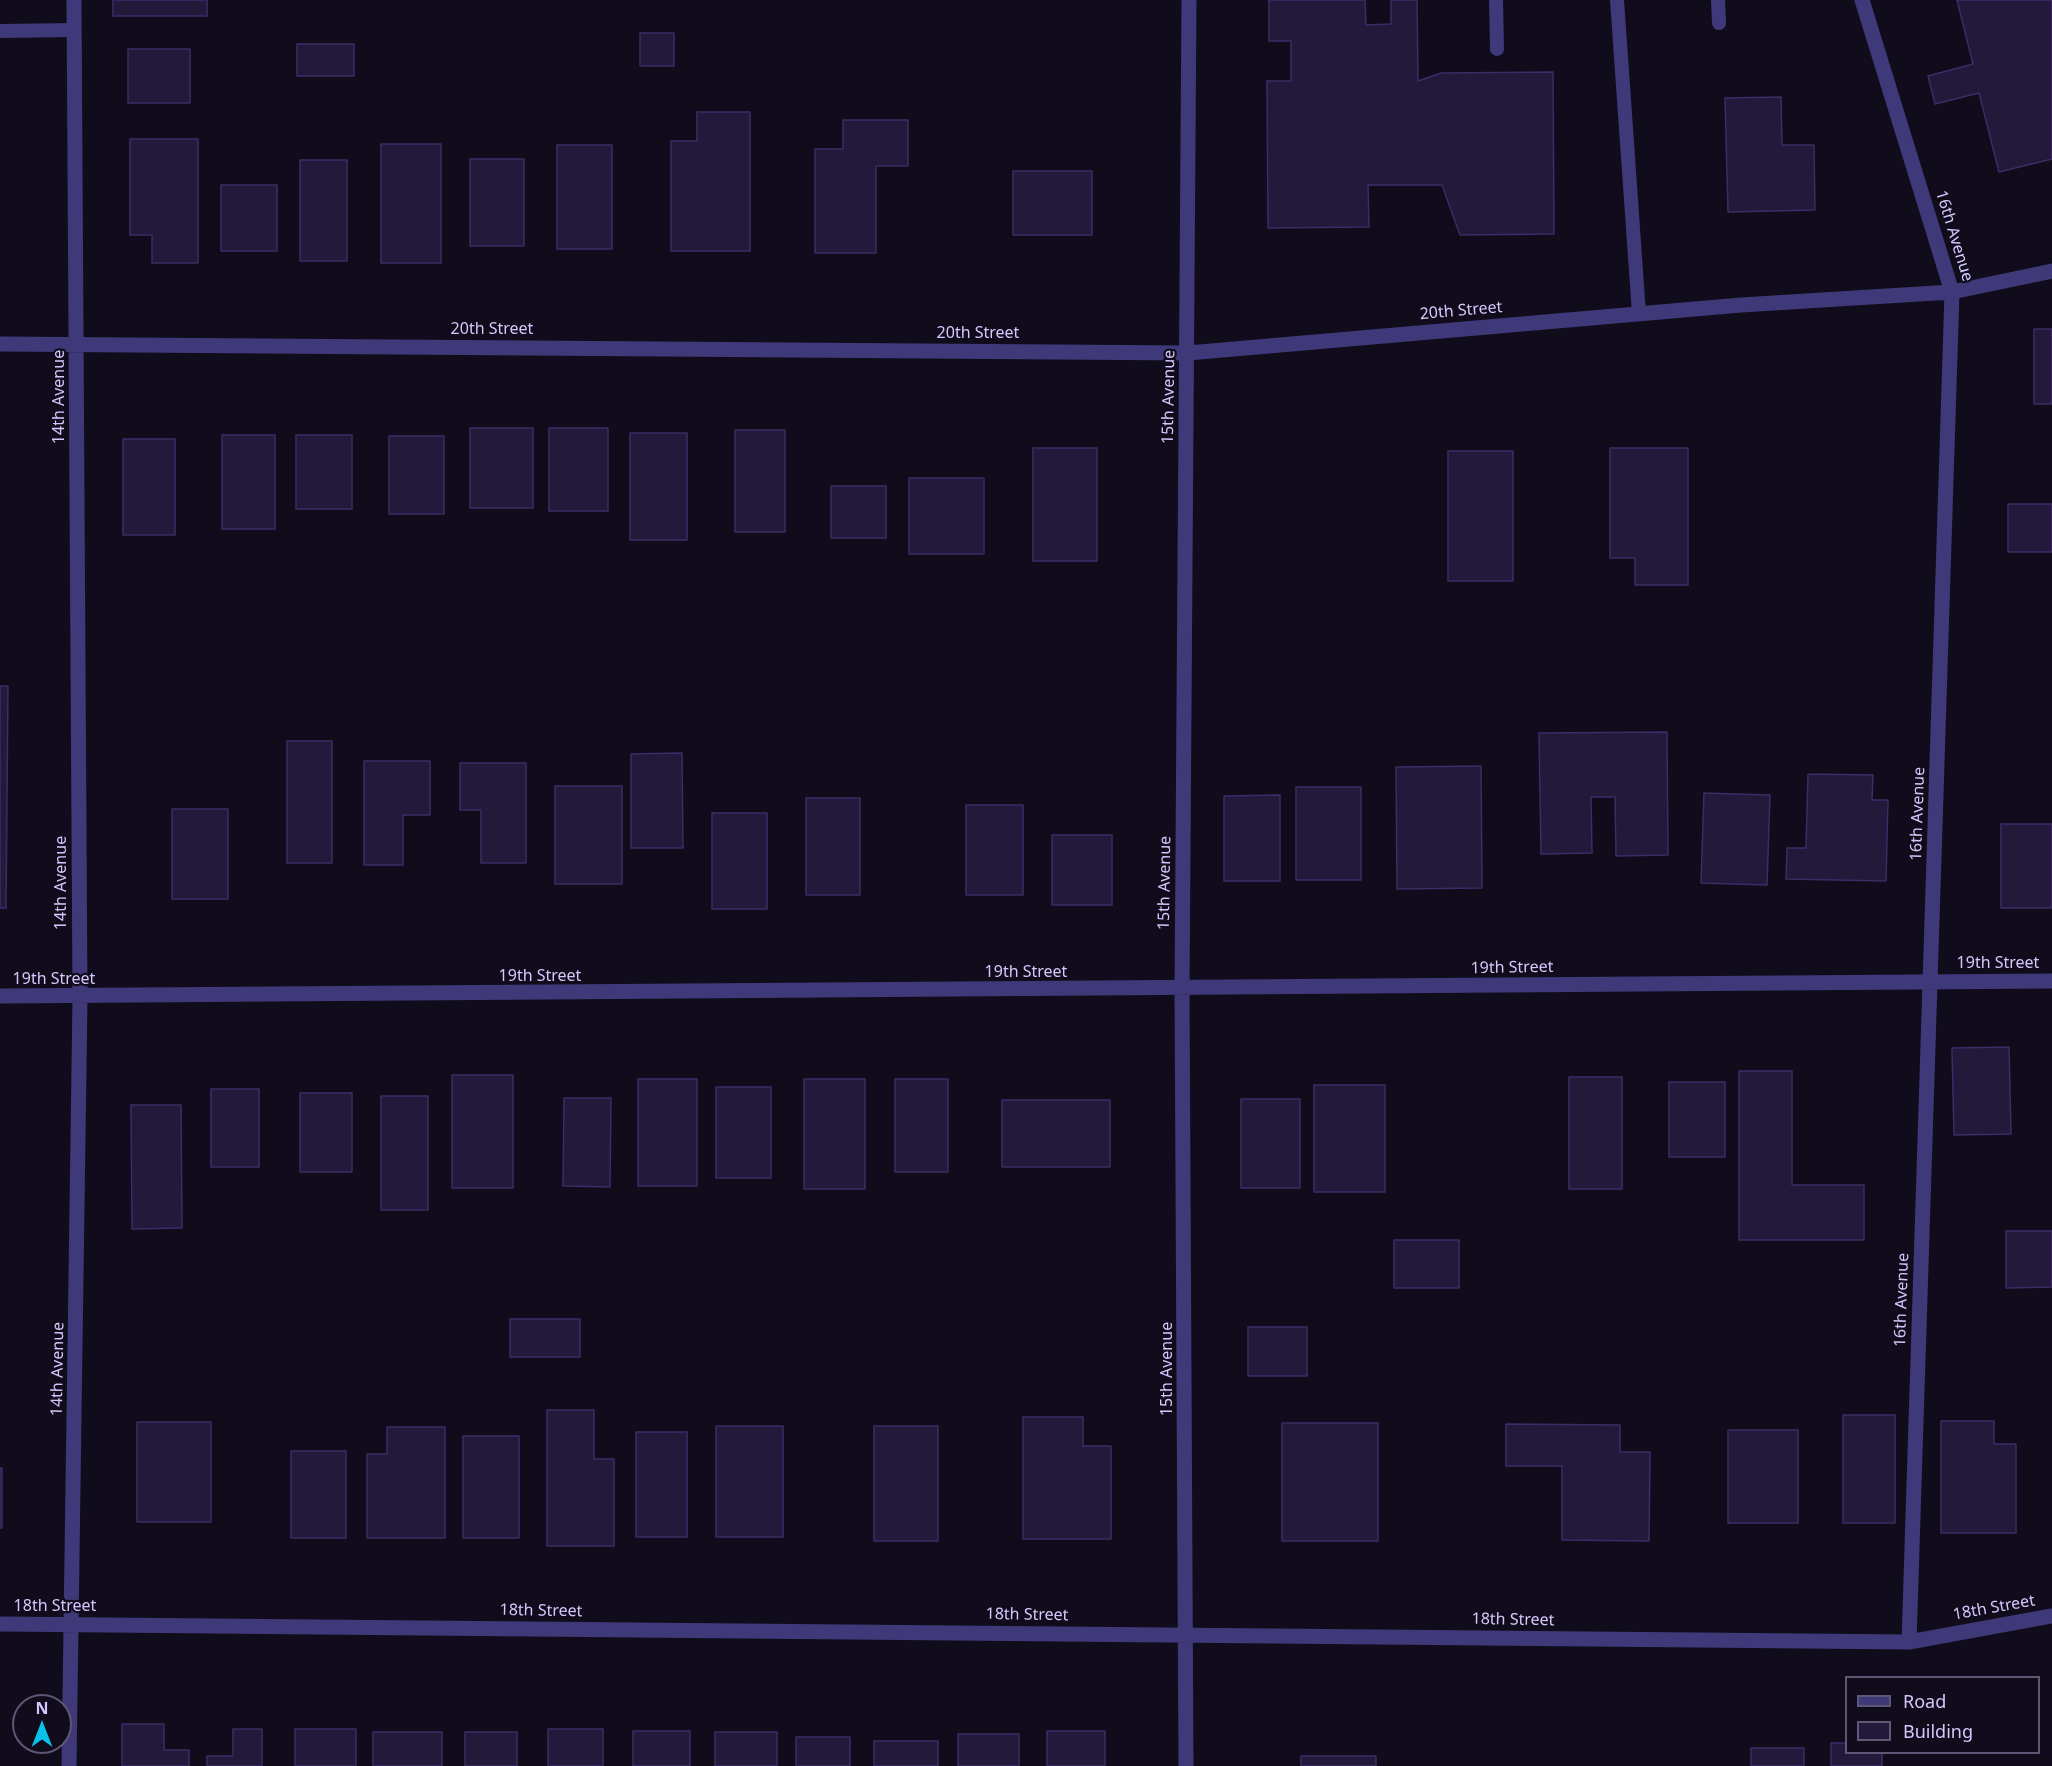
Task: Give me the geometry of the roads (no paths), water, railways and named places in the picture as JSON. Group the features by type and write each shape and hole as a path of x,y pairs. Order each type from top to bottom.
{"street":[{"name":"14th Avenue","path":"69,1766 73,1624 80,997 74,0"},
{"name":"15th Avenue","path":"1186,1766 1182,989 1189,0"},
{"name":"16th Avenue","path":"1867,2 1952,292 1909,1642"},
{"name":"20th Street","path":"0,344 1188,353 1639,314 1952,292 2052,271"},
{"name":"19th Street","path":"0,996 2052,981"},
{"name":"18th Street","path":"0,1624 1909,1642 2052,1616"}],"lane":[{"path":"1496,0 1497,49"},
{"path":"1617,0 1639,314"},
{"path":"1718,0 1719,23"},
{"path":"0,31 75,30"}]}
